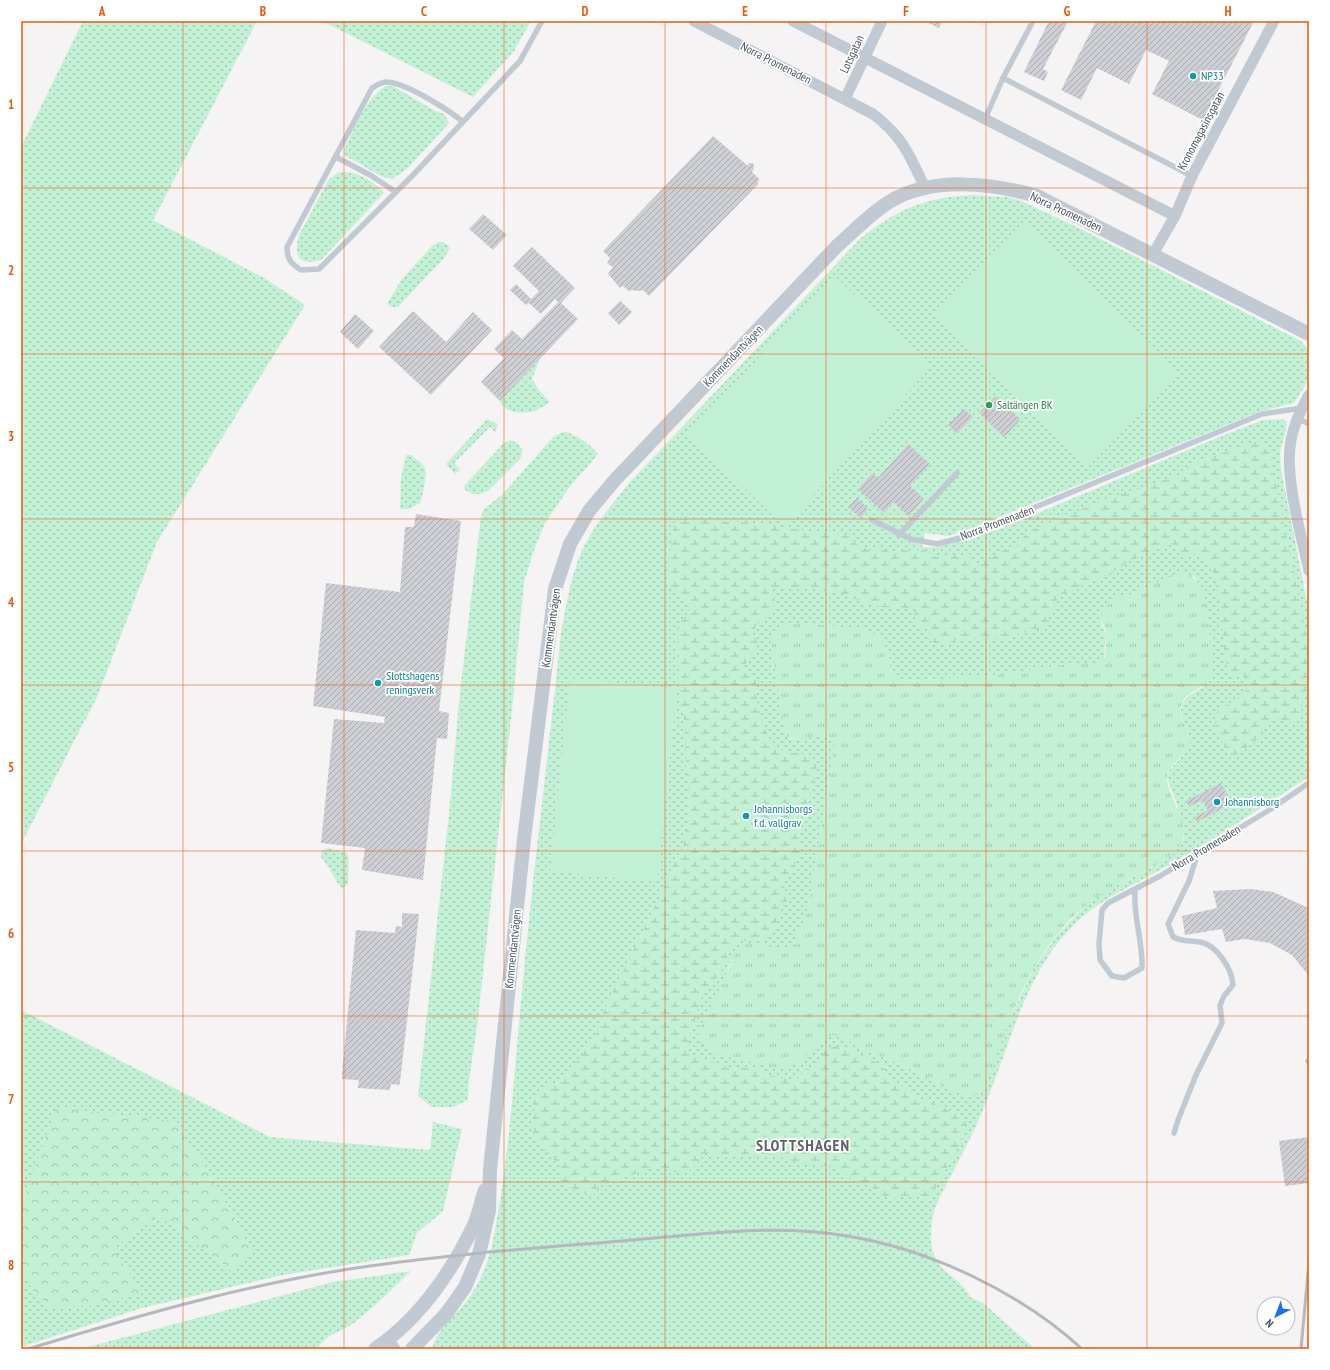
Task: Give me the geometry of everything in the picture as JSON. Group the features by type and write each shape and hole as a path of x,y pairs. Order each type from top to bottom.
{"street":[{"name":"Norra Promenaden","path":"694,21 873,114 896,134 909,155 924,188 948,185 978,185 1012,189 1037,196 1309,334"},
{"path":"793,21 1175,216"},
{"name":"Lotsgatan","path":"845,99 882,21"},
{"name":"Kronomagasinsgatan","path":"1153,254 1175,216 1192,176 1274,21"},
{"name":"Kommendantvägen","path":"412,1349 446,1314 464,1287 479,1254 489,1212 490,1170 524,839 556,589 570,544 589,511 614,481 837,246 870,216 889,202 924,188"},
{"path":"1309,394 1299,413 1290,444 1290,472 1309,570"},
{"name":"Kommendantvägen","path":"374,1349 392,1344 440,1284 474,1224 490,1170"}],"lane":[{"path":"462,121 450,111 398,83 384,82 372,88 287,247 287,256 291,263 301,270 318,269 396,192 520,61 542,21"},
{"path":"985,119 1003,78 1032,21"},
{"path":"1003,78 1192,176"},
{"path":"336,157 370,175 396,192"},
{"path":"1299,413 1309,424"},
{"name":"Norra Promenaden","path":"872,520 911,539 937,544 960,538 1262,414 1299,413"},
{"path":"899,534 958,473"},
{"name":"Norra Promenaden","path":"1135,889 1134,907 1143,957 1142,968 1124,978 1112,976 1100,960 1099,944 1102,910 1108,903 1160,876 1271,809 1309,783"},
{"path":"1174,1133 1196,1075 1222,1023 1220,1005 1224,996 1233,985 1232,976 1211,946 1200,942 1182,942 1173,937 1168,924 1189,881 1198,852"}],"green space":[{"path":"83,21 257,21 153,220 264,278 305,305 157,542 97,697 21,844 21,147"},
{"path":"322,21 531,21 514,51 473,97"},
{"path":"386,86 393,86 435,111 444,114 449,123 407,169 392,179 379,175 345,156 344,150 366,106 372,98"},
{"path":"339,172 352,173 364,177 380,188 384,193 321,260 313,262 303,261 298,254 297,249 299,235 329,179"},
{"path":"972,195 1006,197 1019,200 1079,228 1301,341 1309,351 1309,379 1294,403 1261,411 967,530 949,536 925,533 922,547 938,547 1002,528 1219,437 1263,420 1284,419 1287,425 1280,452 1281,470 1309,612 1309,777 1196,849 1112,896 1091,910 1070,929 1054,948 1029,990 979,1118 935,1208 931,1224 931,1240 932,1248 938,1263 944,1270 962,1285 970,1297 983,1303 1035,1349 432,1349 434,1342 442,1329 466,1302 475,1288 486,1265 493,1241 503,1184 510,1127 524,965 561,633 571,583 581,553 597,525 629,483 860,239 887,220 912,207 925,202","holes":["1171,575 1194,576 1197,580 1203,687 1188,696 1182,706 1182,717 1189,733 1185,753 1169,771 1167,778 1177,804 1184,838 1174,853 1151,868 1109,889 1088,903 1057,935 1033,970 1007,1026 985,1083 978,1093 967,1097 889,1059 869,1052 843,1038 832,1035 823,1040 799,1062 725,977 731,960 779,948 793,948 796,941 796,931 804,921 809,903 835,742 825,737 792,739 787,737 781,712 771,643 773,633 789,624 799,623 865,629 879,638 883,643 886,648 894,676 909,681 989,676 1075,663 1087,663 1094,665 1104,660 1106,635 1101,622 1103,609 1117,597 1127,596"]},
{"path":"1024,221 1179,374 1089,466 933,314"},
{"path":"439,242 445,243 450,248 444,258 398,307 391,307 387,304 402,279 433,245"},
{"path":"834,275 932,366 785,526 687,436"},
{"path":"539,360 532,379 538,389 550,402 537,410 527,413 506,409 500,401"},
{"path":"487,419 498,424 495,432 490,427 454,463 460,470 455,474 446,464"},
{"path":"564,432 582,440 598,454 569,488 545,523 534,550 524,582 512,710 477,1027 469,1080 468,1100 453,1107 432,1107 418,1096 449,814 460,692 481,516 484,509 502,495 554,436"},
{"path":"511,440 517,443 522,449 521,458 488,491 480,494 473,494 465,490 464,486 504,443"},
{"name":"Johannisborgs f.d. vallgrav","path":"1258,441 1272,451 1272,463 1309,647 1309,686 1307,687 1302,702 1301,720 1290,722 1279,718 1273,721 1258,739 1232,758 1228,757 1217,730 1215,714 1245,693 1247,679 1240,675 1232,676 1227,666 1216,588 1207,562 1198,555 1190,555 1179,558 1180,548 1170,543 1129,562 1109,574 1060,595 1049,617 1049,626 1018,634 1007,639 964,639 942,645 932,642 930,630 918,626 915,620 915,608 882,607 865,603 844,594 802,587 790,589 772,587 770,592 774,596 776,604 768,616 757,623 753,633 758,642 743,668 756,681 756,694 760,714 764,728 771,740 780,749 806,755 817,761 814,785 801,823 799,858 783,883 787,895 787,902 779,913 774,929 767,939 738,941 731,948 719,976 703,993 689,1039 688,1050 694,1056 728,1067 758,1069 769,1075 790,1080 798,1078 806,1069 816,1067 826,1048 844,1047 856,1051 874,1061 882,1063 889,1078 897,1085 908,1087 920,1098 956,1113 966,1122 966,1133 929,1200 919,1196 905,1196 893,1199 882,1195 867,1184 852,1180 838,1167 804,1164 770,1154 756,1157 734,1155 723,1158 706,1152 694,1167 687,1172 677,1173 657,1167 604,1183 593,1195 577,1192 562,1181 559,1164 549,1155 534,1136 532,1126 535,1115 533,1102 548,1086 558,1082 568,1075 597,1032 606,1006 664,888 673,865 682,850 689,820 685,727 678,682 677,655 678,624 690,611 686,600 669,586 670,551 675,518 754,523 806,531 857,535 855,543 860,547 870,550 876,548 888,551 924,550 936,557 969,554 978,563 990,559 1001,551 1017,547 1023,537 1033,529 1053,522 1060,516 1077,511 1110,497 1175,476 1199,461"},
{"path":"406,455 411,455 424,466 425,480 420,503 409,509 400,509 401,478"},
{"path":"1188,572 1201,585 1208,614 1213,673 1203,686 1185,698 1182,703 1181,714 1188,730 1190,741 1189,746 1170,769 1167,778 1168,786 1182,821 1183,839 1179,847 1166,859 1100,895 1074,916 1058,933 1039,960 1024,988 1007,1027 991,1072 987,1081 978,1093 967,1097 889,1059 869,1052 843,1038 832,1035 823,1040 799,1062 789,1067 774,1067 711,1053 699,1042 698,1032 737,949 741,945 750,943 787,949 793,947 796,941 796,931 804,921 809,903 835,742 824,737 799,739 787,737 781,712 771,643 773,633 789,624 799,623 865,629 879,638 883,643 888,654 894,676 909,681 989,676 1075,663 1087,663 1094,665 1104,660 1105,654 1106,634 1101,620 1103,609 1117,597 1127,596 1171,575"},
{"path":"570,678 677,689 657,882 550,871"},
{"path":"328,848 346,852 349,858 348,884 342,889 321,857 322,850"},
{"path":"21,1010 270,1137 430,1150 433,1122 462,1129 443,1211 417,1233 409,1255 283,1275 142,1308 21,1347 21,1275 49,1307 142,1293 113,1248 159,1216 231,1270 252,1251 205,1166 172,1121 21,1194"},
{"path":"56,1107 172,1121 205,1166 252,1251 231,1270 159,1216 113,1248 143,1293 90,1306 49,1307 21,1275 21,1194 26,1192"},
{"path":"411,1271 384,1297 350,1326 330,1336 321,1343 317,1349 80,1349 333,1282"}],"building":[{"path":"925,21 942,21 939,28"},
{"path":"1049,21 1068,21 1043,69 1048,72 1044,81 1024,72"},
{"name":"NP33","path":"1096,21 1254,21 1203,120 1152,94 1169,61 1146,50 1129,84 1097,68 1081,100 1061,90"},
{"path":"713,136 748,166 749,163 753,163 754,168 752,172 759,179 758,184 649,296 643,290 629,291 623,286 620,288 608,274 613,267 607,263 610,258 603,251"},
{"path":"483,214 507,235 493,250 469,229"},
{"path":"532,247 575,288 561,303 578,319 500,401 481,382 504,358 494,349 512,330 522,339 558,302 555,299 541,314 529,303 526,305 510,290 516,284 531,299 539,291 513,266"},
{"path":"620,301 632,312 619,325 608,313"},
{"path":"413,311 446,342 473,312 492,330 431,395 379,347"},
{"path":"355,314 374,331 358,349 340,332"},
{"name":"Saltängen BK","path":"996,396 1020,420 1004,437 979,413"},
{"path":"964,409 973,417 957,434 948,425"},
{"path":"908,444 930,464 910,486 924,499 909,516 894,502 884,513 858,489 872,473 878,478"},
{"path":"857,498 868,509 860,518 848,507"},
{"name":"Slottshagens reningsverk","path":"416,514 461,521 439,711 449,713 447,739 437,738 423,880 362,870 365,848 321,843 334,719 384,723 385,717 313,706 326,583 400,592 405,527 414,527"},
{"name":"Johannisborg","path":"1221,783 1232,803 1197,822 1195,817 1208,810 1202,800 1189,807 1186,801"},
{"path":"1250,889 1273,892 1309,908 1309,976 1292,955 1270,943 1245,939 1226,942 1222,929 1185,935 1182,916 1217,908 1213,891"},
{"path":"402,913 419,914 400,1082 399,1085 391,1084 390,1090 358,1088 359,1080 342,1079 356,930 395,933 396,926 402,927"},
{"path":"1309,1137 1309,1183 1285,1186 1279,1141"}],"railway":[{"path":"28,1349 155,1312 240,1290 370,1266 464,1255 706,1233 763,1230 791,1230 847,1236 878,1242 941,1262 972,1276 1031,1309 1082,1349"},
{"path":"1301,1349 1309,1262"},
{"path":"1309,1343 1309,1349"}],"place":[{"name":"NP33","path":"1193,76"},
{"name":"Saltängen BK","path":"989,405"},
{"name":"Slottshagens reningsverk","path":"378,683"},
{"name":"Johannisborg","path":"1217,802"},
{"name":"Johannisborgs f.d. vallgrav","path":"746,816"}],"district":[{"name":"SLOTTSHAGEN","path":"803,1145"}]}
